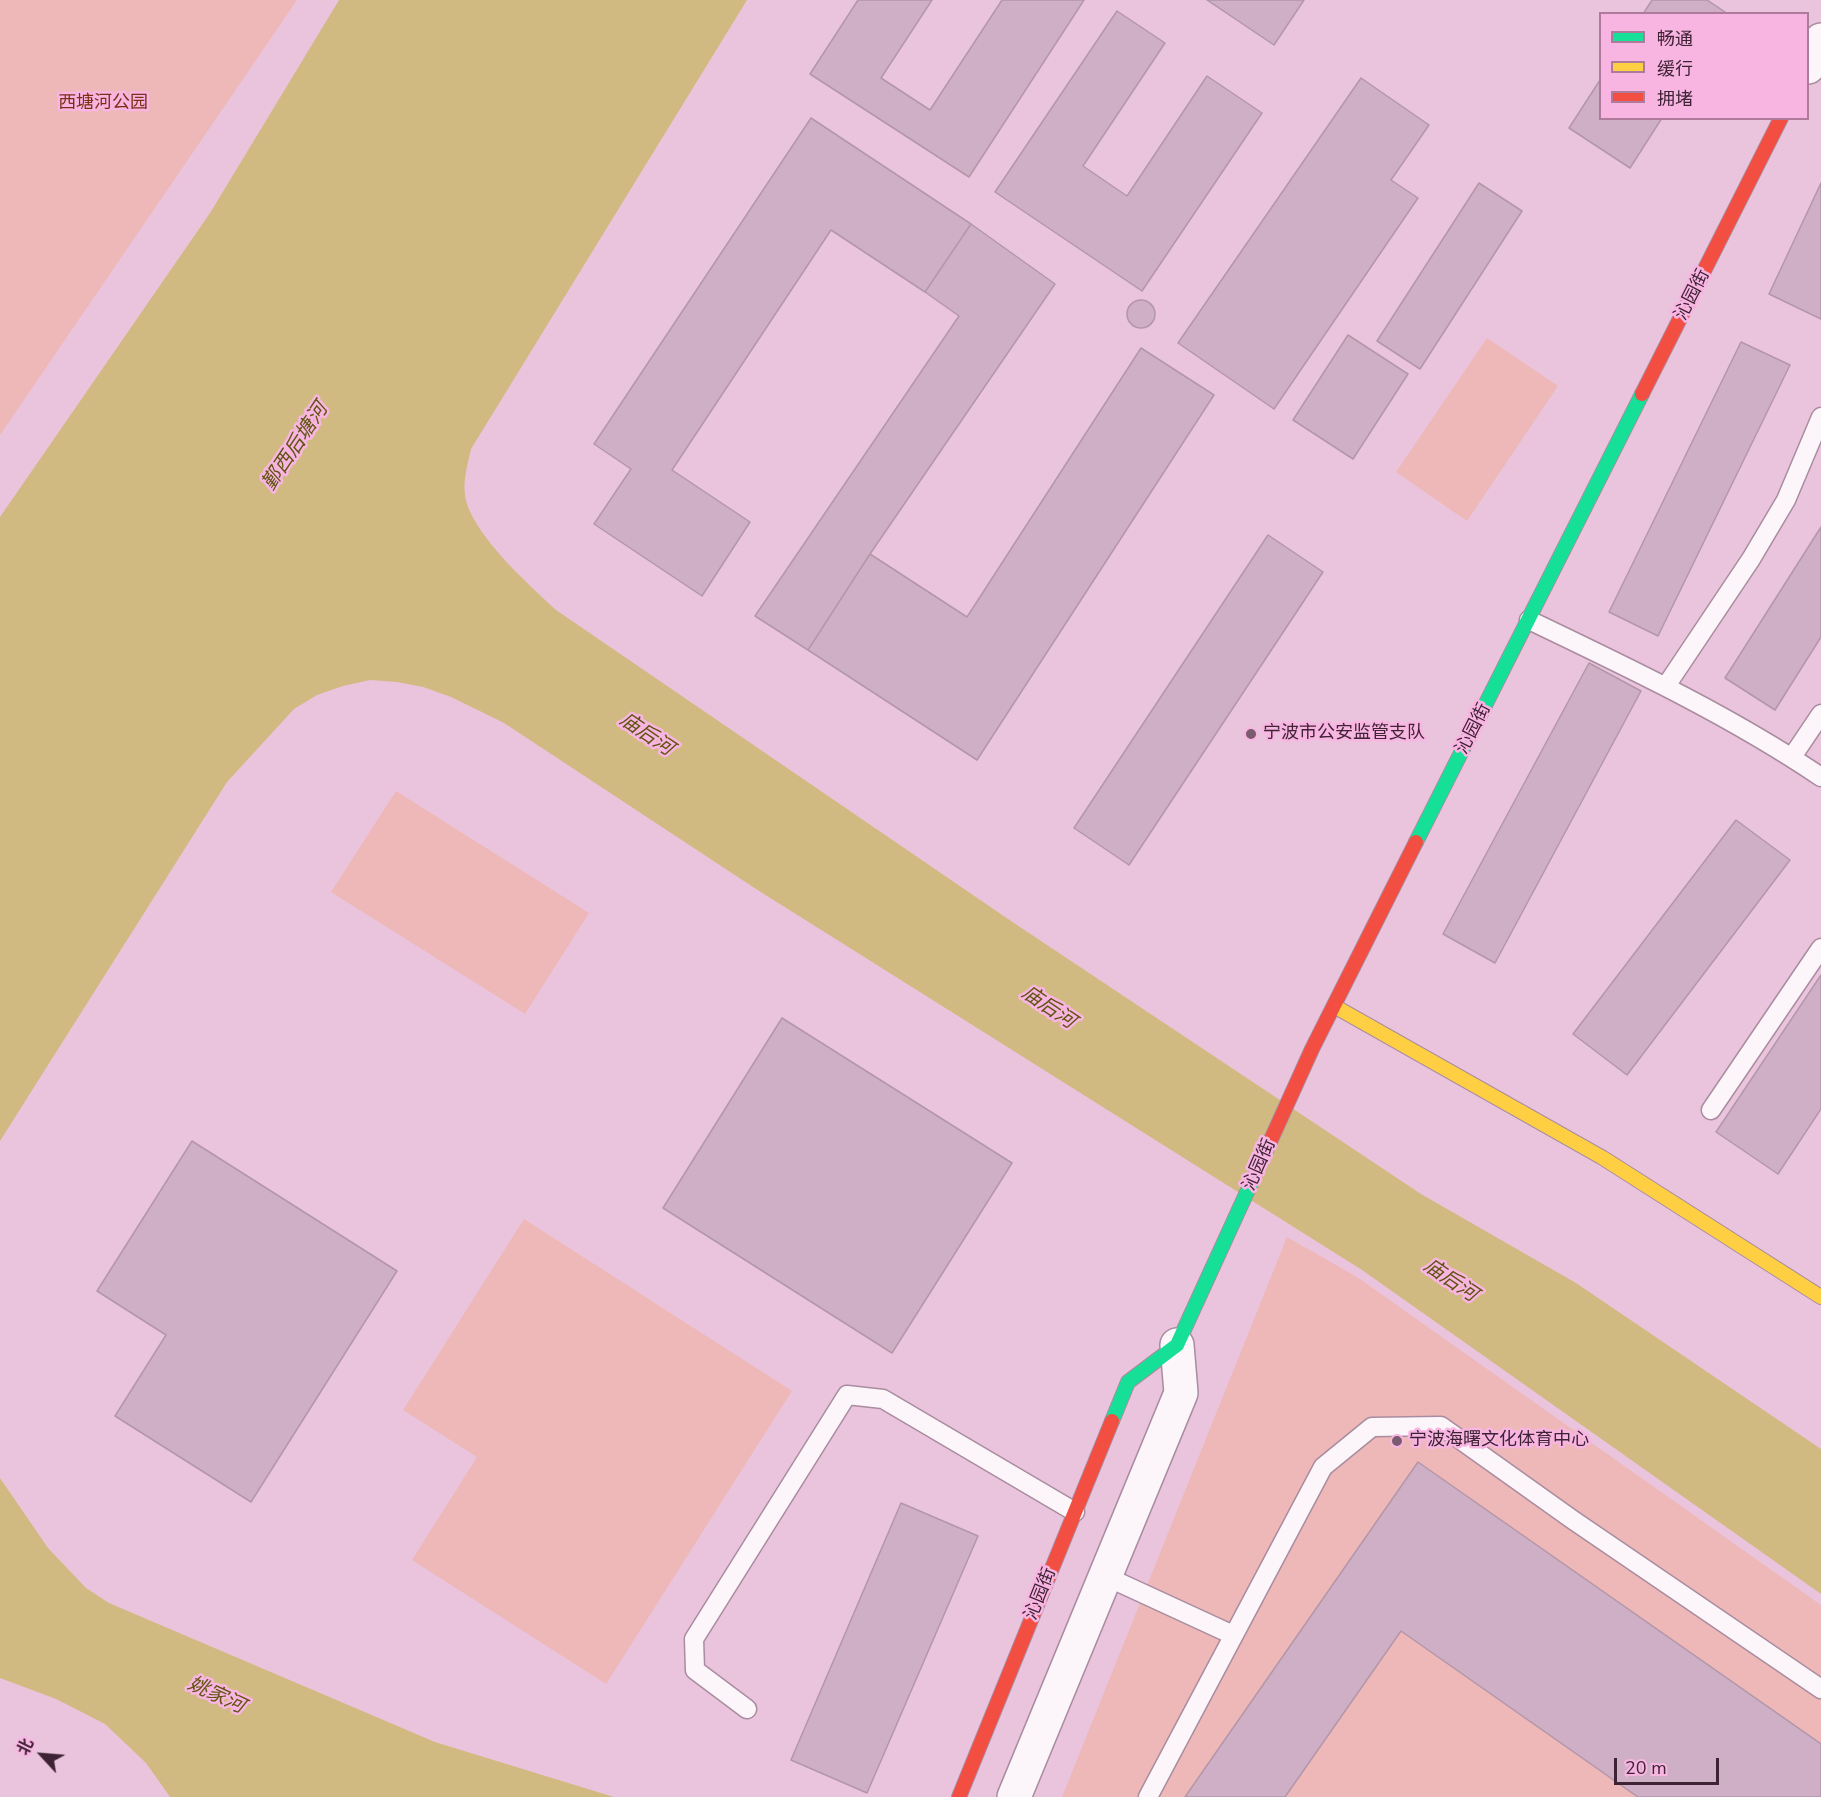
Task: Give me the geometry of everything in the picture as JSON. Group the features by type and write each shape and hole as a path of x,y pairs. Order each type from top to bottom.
{"street":[{"path":"1809,65 1821,40"},
{"name":"沁园街","path":"958,1797 1128,1382 1177,1345 1312,1049 1781,120"},
{"path":"1334,1006 1603,1158 1821,1297"},
{"name":"沁园街","path":"1014,1797 1181,1394 1177,1345"}],"lane":[{"path":"1666,686 1786,500 1821,417"},
{"path":"1529,620 1666,686 1792,757 1821,777"},
{"path":"1792,757 1821,714"},
{"path":"1711,1110 1821,948"},
{"path":"747,1709 695,1670 694,1639 848,1395 883,1399 1075,1512"},
{"path":"1148,1797 1323,1467 1372,1427 1441,1426 1573,1520 1821,1689"},
{"path":"1105,1576 1233,1635"}],"green space":[{"name":"西塘河公园","path":"0,0 297,0 0,435"},
{"path":"1487,338 1558,386 1467,521 1396,472"},
{"path":"396,791 589,913 525,1014 331,892"},
{"path":"524,1219 792,1391 606,1684 412,1560 477,1457 403,1410"},
{"name":"宁波海曙文化体育中心","path":"1287,1237 1357,1277 1821,1605 1821,1797 1062,1797"}],"water":[{"path":"339,0 747,0 471,449 465,476 465,497 473,518 482,532 506,561 556,610 1011,921 1421,1194 1576,1283 1821,1449 1821,1594 1362,1270 756,889 504,723 451,697 423,687 370,680 317,695 294,709 227,782 0,1141 0,517 210,213"},
{"name":"姚家河","path":"0,1478 48,1548 86,1588 109,1603 435,1742 614,1797 170,1797 146,1763 105,1724 56,1699 0,1678"}],"building":[{"path":"858,0 932,0 881,78 930,110 1002,0 1084,0 969,177 810,74"},
{"path":"1207,0 1304,0 1274,45"},
{"path":"1652,0 1707,0 1725,12 1644,12"},
{"path":"1117,11 1165,43 1083,166 1127,196 1207,76 1262,113 1142,291 995,192"},
{"path":"1361,78 1429,125 1391,180 1418,198 1274,409 1178,343"},
{"path":"1599,82 1599,120 1661,120 1630,168 1569,128"},
{"path":"811,118 971,224 925,292 831,230 672,470 750,522 702,596 594,524 631,469 594,444"},
{"path":"1479,183 1522,211 1420,369 1377,341"},
{"path":"1821,183 1821,319 1769,294"},
{"path":"971,224 1055,284 870,554 808,650 755,616 959,316 925,292"},
{"path":"1141,300 1151,304 1155,314 1151,324 1141,328 1131,324 1127,314 1131,304"},
{"path":"1348,335 1408,374 1353,459 1293,420"},
{"path":"1741,342 1790,365 1658,636 1609,612"},
{"path":"1141,348 1214,395 977,760 808,650 870,554 967,617"},
{"path":"1821,527 1821,637 1775,710 1725,678"},
{"path":"1268,535 1323,572 1129,865 1074,828"},
{"path":"1589,663 1641,691 1495,963 1443,934"},
{"path":"1736,820 1790,860 1627,1075 1573,1034"},
{"path":"1821,975 1821,1109 1778,1174 1716,1132"},
{"path":"782,1018 1012,1163 892,1353 663,1208"},
{"path":"192,1141 397,1271 251,1502 115,1416 166,1335 97,1291"},
{"path":"1418,1462 1821,1744 1821,1797 1638,1797 1401,1631 1285,1797 1185,1797"},
{"path":"901,1503 978,1536 867,1793 791,1760"}],"traffic: fast":[{"path":"1416,842 1642,394"},
{"path":"1112,1421 1128,1382 1177,1345 1269,1144"}],"traffic: slow":[{"path":"1334,1006 1603,1158 1821,1297"}],"traffic: jam":[{"path":"1642,394 1780,120"},
{"path":"1269,1144 1312,1049 1416,842"},
{"path":"959,1797 1112,1421"}],"place":[{"name":"宁波市公安监管支队","path":"1251,734"},
{"name":"宁波海曙文化体育中心","path":"1397,1441"}],"water label":[{"name":"鄞西后塘河","path":"296,447"},
{"name":"庙后河","path":"646,735"},
{"name":"庙后河","path":"1048,1008"},
{"name":"庙后河","path":"1450,1281"}]}
